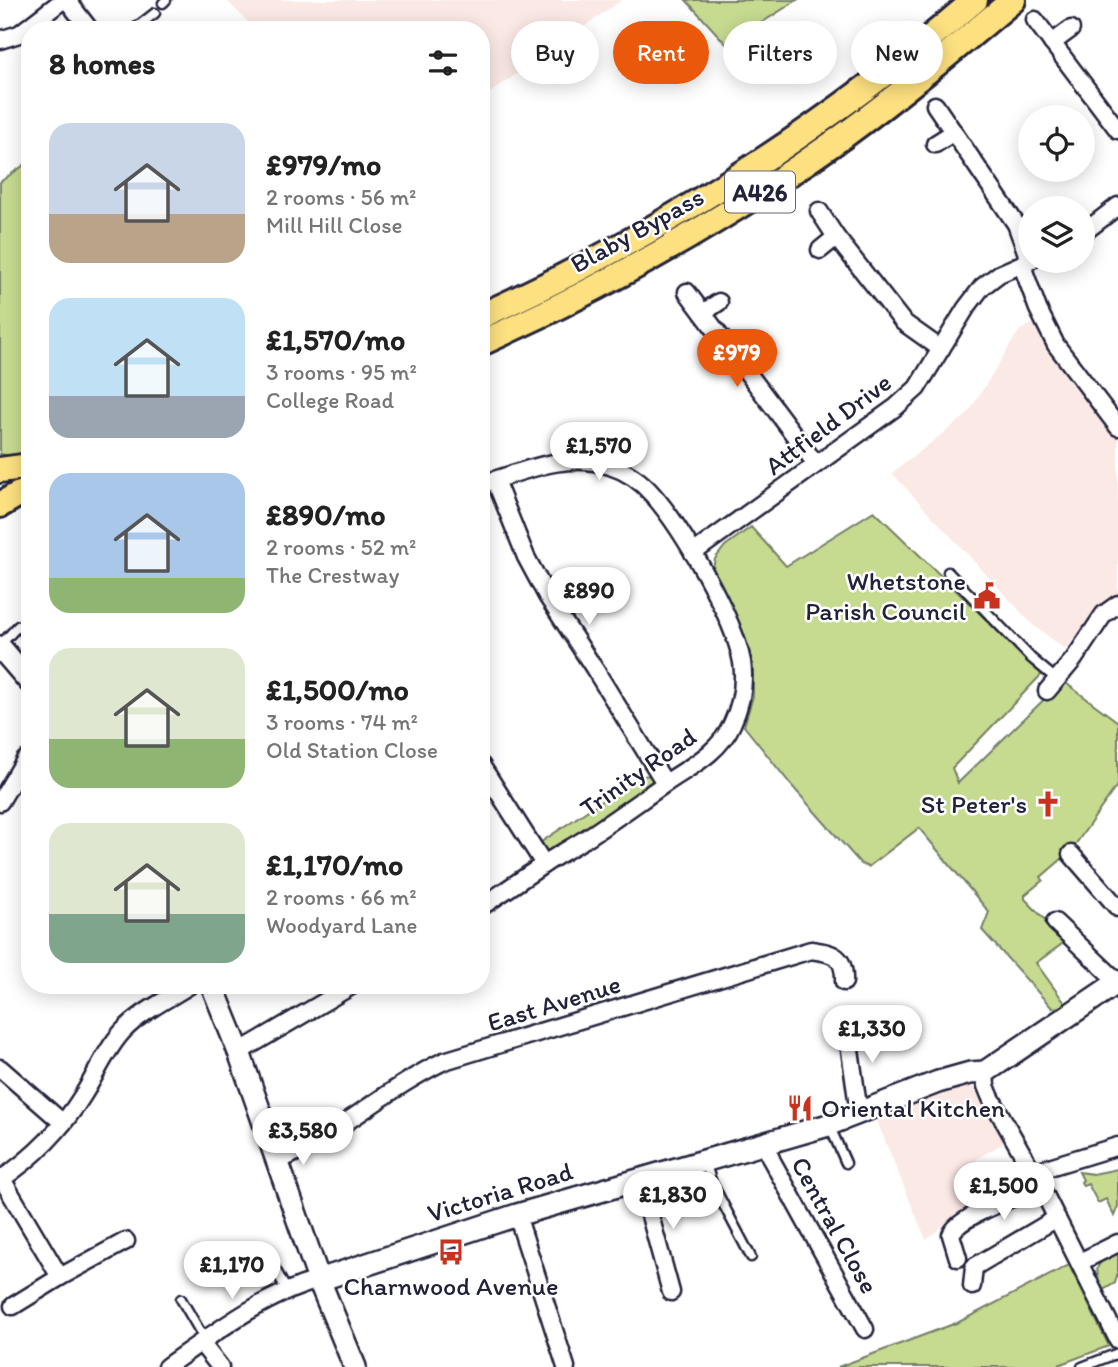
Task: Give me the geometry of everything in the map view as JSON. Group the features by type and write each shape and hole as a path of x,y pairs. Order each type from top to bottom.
{"main road":[{"name":"Blaby Bypass","path":"490,312 616,248 749,170 861,92 975,0"},
{"name":"Blaby Bypass","path":"490,339 620,275 780,179 909,86 1013,0"},
{"path":"0,470 21,467"},
{"path":"0,505 21,494"}],"street":[{"path":"37,21 65,0 82,21"},
{"path":"1035,20 1118,130"},
{"path":"1052,43 1071,29"},
{"path":"0,40 21,33"},
{"path":"935,105 1018,229"},
{"path":"935,144 954,132"},
{"path":"1095,224 1118,206"},
{"path":"819,211 836,237 903,322 941,349"},
{"path":"820,250 836,237"},
{"name":"Attfield Drive","path":"692,553 896,407 916,388 982,287 999,274 1018,265"},
{"path":"1025,273 1046,327 1073,370 1118,427"},
{"path":"687,292 816,464"},
{"path":"703,313 719,302"},
{"name":"Trinity Road","path":"490,481 550,463 570,460 589,460 612,466 634,478 653,495 692,553 730,623 742,664 743,685 740,704 724,738 707,756 586,839 490,900"},
{"path":"490,486 547,596 665,783"},
{"path":"1051,685 1074,659 1104,614 1118,604"},
{"path":"0,646 21,671"},
{"path":"0,802 8,779 21,760"},
{"path":"490,779 544,864"},
{"path":"1071,854 1118,908"},
{"path":"1055,922 1118,982 985,1072 986,1086 1058,1217 1118,1340"},
{"name":"East Avenue","path":"278,1161 363,1111 421,1072 444,1061 811,950 832,953 838,958 844,970 844,982"},
{"path":"60,1277 1,1179 43,1146 64,1123 82,1098 113,1042 124,1030 176,994"},
{"path":"216,994 239,1052 319,1280 355,1367"},
{"path":"239,1052 338,994"},
{"path":"846,1022 859,1113"},
{"path":"0,1068 6,1076 64,1123"},
{"name":"Victoria Road","path":"319,1280 517,1215 828,1125 938,1082 970,1073 985,1072"},
{"name":"Central Close","path":"765,1144 865,1329"},
{"path":"958,1258 951,1235 954,1228 983,1210 1025,1194 1037,1179 1118,1146"},
{"path":"640,1179 671,1292"},
{"path":"517,1215 566,1367"},
{"path":"972,1286 974,1267 1058,1217"},
{"path":"13,1306 126,1241"},
{"path":"1080,1262 1118,1243"},
{"path":"166,1367 203,1341 287,1291 319,1280"},
{"path":"203,1341 220,1367"}],"lane":[{"path":"145,21 155,13"},
{"path":"948,572 1031,658 1051,685"},
{"path":"0,646 18,626 21,630"},
{"path":"828,1125 846,1163"},
{"path":"705,1161 712,1183 751,1257"},
{"path":"265,1250 287,1291"},
{"path":"181,1299 203,1341"},
{"path":"1082,1367 1118,1353"}],"shaded area":[{"path":"226,0 622,0 592,21 511,21 511,78 490,93 490,21 247,21"},
{"path":"1033,323 1118,437 1118,600 1100,608 1065,649 1034,626 892,473 967,415 1019,331"},
{"path":"972,1084 1004,1143 976,1159 980,1166 954,1181 969,1205 926,1240 876,1119"}],"green space":[{"path":"686,0 797,0 764,21 723,21 723,41 709,25 709,21 705,21"},
{"path":"21,167 21,456 18,457 0,454 0,182"},
{"path":"874,511 1042,674 952,768 958,783 1063,681 1118,722 1118,784 1070,852 1025,895 1025,899 1066,941 1036,963 1067,1006 1052,1008 982,930 989,912 919,828 868,867 861,864 792,786 744,726 753,696 753,664 738,622 716,582 713,568 715,559 725,546 751,527 786,566"},
{"path":"660,775 665,783 544,864 534,847 638,776"},
{"path":"1118,1169 1118,1206 1114,1216 1106,1199 1098,1203 1088,1184 1083,1186 1079,1172 1093,1174"},
{"path":"1118,1252 1115,1283 1103,1290 1098,1266"},
{"path":"1069,1265 1109,1346 1053,1367 838,1367 959,1322"}],"place":[{"name":"Whetstone Parish Council","path":"987,596"},
{"name":"St Peter's","path":"1048,804"},
{"name":"Oriental Kitchen","path":"800,1108"},
{"name":"Charnwood Avenue","path":"451,1252"}]}
